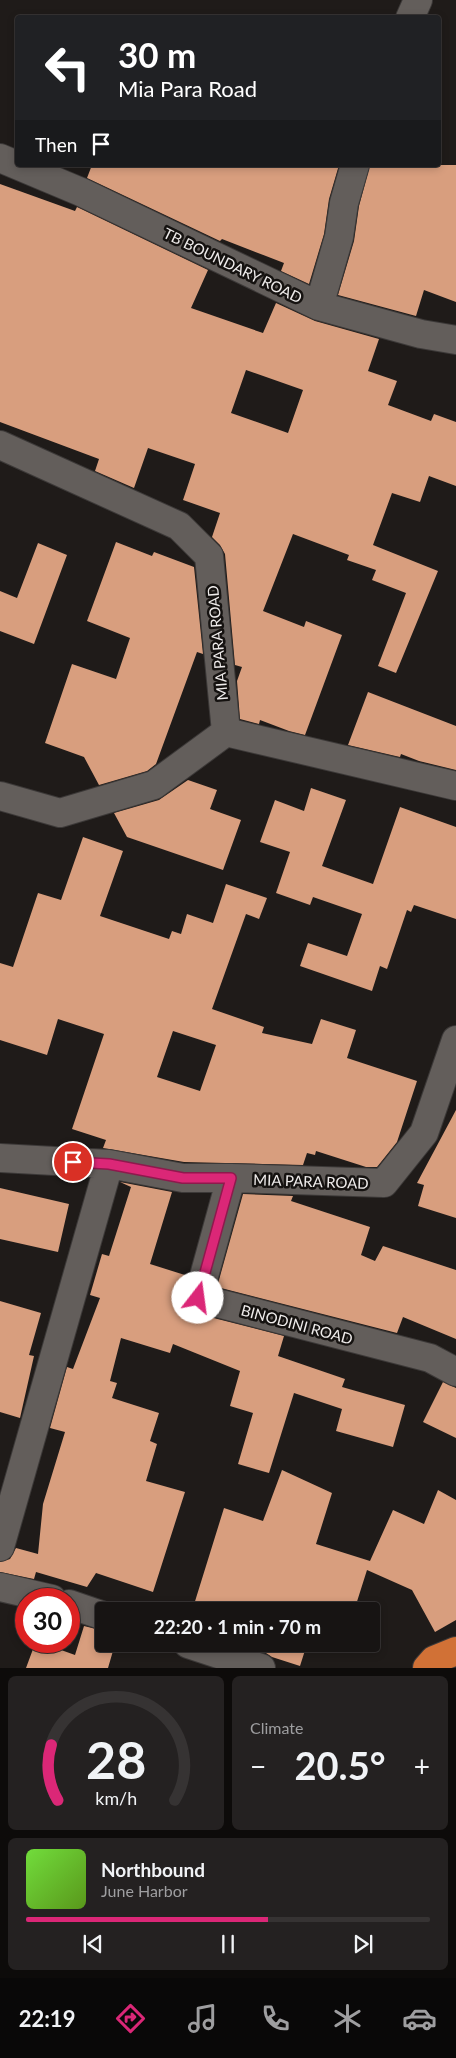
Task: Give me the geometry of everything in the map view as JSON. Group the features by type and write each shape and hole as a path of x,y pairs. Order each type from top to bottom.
{"highway":[{"path":"427,1668 434,1660 456,1651"}],"street":[{"path":"411,15 418,0"},
{"name":"TB BOUNDARY ROAD","path":"0,158 15,164"},
{"name":"TB BOUNDARY ROAD","path":"21,167 81,192 319,306 421,334 456,340"},
{"path":"319,306 339,237 344,203 354,167"},
{"name":"MIA PARA ROAD","path":"0,445 179,526 209,556 226,732"},
{"path":"0,796 60,814 154,785 226,732 456,786"},
{"name":"MIA PARA ROAD","path":"0,1158 109,1164 183,1178 384,1184 424,1133 456,1040"},
{"path":"0,1547 109,1164"},
{"name":"BINODINI ROAD","path":"231,1178 198,1298 430,1358 456,1372"},
{"path":"0,1587 15,1590"},
{"path":"80,1608 95,1613"},
{"path":"212,1652 261,1668"}],"building":[{"path":"441,165 456,165 456,302 424,290 416,316 338,295 354,241 359,206 369,167 441,167"},
{"path":"91,167 338,167 329,199 324,234 309,284 281,271 284,263 222,239 220,241 87,178"},
{"path":"0,184 75,211 77,207 208,270 191,308 263,333 276,303 315,321 379,339 368,371 397,381 388,405 431,421 434,414 456,422 456,486 429,476 420,502 392,493 373,545 438,571 396,673 378,666 406,593 372,580 376,570 347,560 349,555 293,534 263,611 304,627 306,621 342,635 305,735 260,720 259,724 240,719 237,681 242,667 235,665 225,554 212,537 220,513 183,500 195,464 148,448 134,488 95,471 99,459 0,422","holes":["246,370 303,390 288,433 231,413"]},
{"path":"116,542 152,556 154,552 194,567 203,654 197,652 156,764 147,771 99,785 84,757 45,743 72,664 116,679 130,638 87,621"},
{"path":"38,543 67,555 34,644 0,631 0,591 17,598"},
{"path":"368,692 456,726 456,770 419,761 401,754 400,757 348,745"},
{"path":"188,780 217,790 210,809 241,820 223,870 127,837 114,813 159,800"},
{"path":"311,788 346,800 322,866 373,884 400,807 456,827 456,919 414,905 411,912 407,910 387,969 380,966 372,991 300,966 308,943 347,956 362,914 313,897 310,905 276,893 290,852 260,842 275,800 304,811"},
{"path":"83,837 123,851 100,916 169,939 172,931 181,934 187,914 213,923 226,884 267,898 259,919 246,914 212,1009 264,1027 262,1033 312,1044 321,1019 356,1030 347,1058 417,1081 397,1142 377,1167 366,1167 316,1151 315,1155 307,1153 303,1165 184,1162 103,1148 106,1140 72,1129 104,1034 58,1019 47,1055 0,1040 0,963 13,967 38,893 61,900","holes":["173,1031 216,1045 200,1091 157,1077"]},
{"path":"456,1110 456,1218 418,1206 424,1185 417,1183"},
{"path":"120,1182 172,1192 150,1264 188,1276 183,1294 183,1302 187,1309 194,1313 284,1336 278,1356 345,1379 342,1387 405,1405 393,1447 336,1431 342,1409 294,1393 269,1473 238,1464 253,1413 230,1406 240,1371 173,1344 170,1353 121,1338 110,1381 117,1383 112,1398 159,1413 150,1441 157,1444 146,1481 185,1492 153,1592 96,1573 87,1587 36,1572 34,1579 0,1572 0,1562 10,1559 16,1548 38,1554 43,1504 65,1432 50,1428 67,1367 73,1369 100,1298 90,1295 102,1254 109,1256 131,1187"},
{"path":"0,1188 69,1204 58,1252 0,1239"},
{"path":"243,1194 293,1196 291,1201 370,1227 361,1255 375,1261 383,1246 456,1270 456,1339 403,1317 397,1333 217,1287"},
{"path":"0,1301 41,1313 29,1355 34,1356 20,1418 0,1412"},
{"path":"443,1382 456,1388 456,1438 423,1422"},
{"path":"282,1470 332,1493 316,1544 370,1561 393,1510 424,1524 438,1490 456,1500 456,1620 435,1632 412,1590 367,1570 357,1602 195,1602 224,1508 263,1521"},
{"path":"84,1626 95,1629 95,1652 113,1652 108,1668 26,1668 32,1653 69,1653 75,1655 76,1653 80,1653 80,1639"},
{"path":"263,1652 304,1652 300,1666 272,1657"}],"route":[{"path":"73,1162 109,1164 183,1178 231,1178 198,1298"}]}
